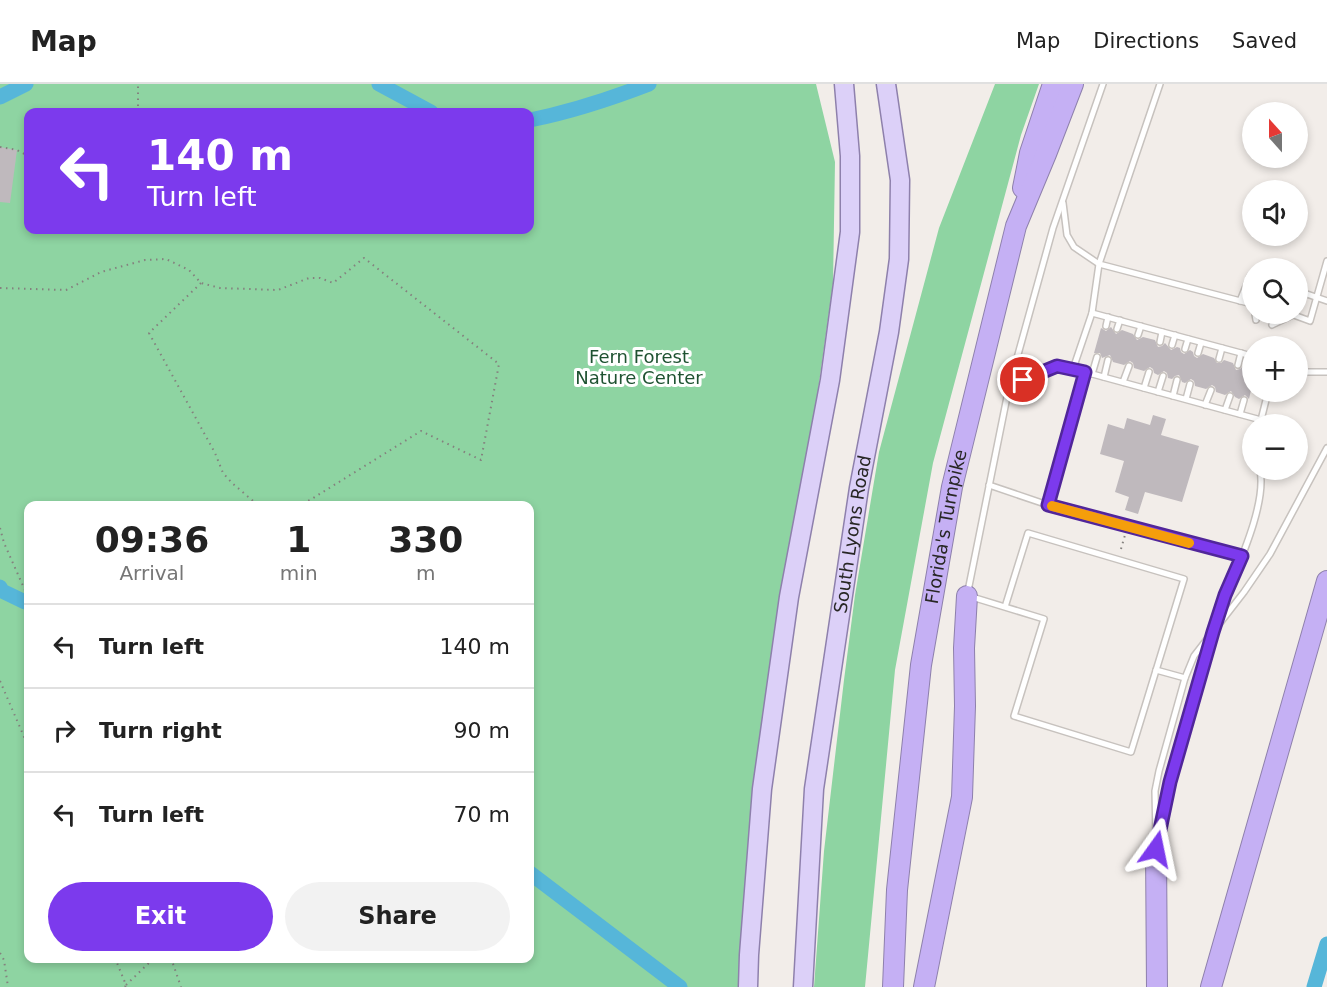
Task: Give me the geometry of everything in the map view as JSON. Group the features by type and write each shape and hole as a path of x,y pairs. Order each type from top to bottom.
{"highway":[{"path":"1016,226 1030,153 1053,84"},
{"name":"Florida's Turnpike","path":"893,987 897,890 921,665 952,487 1016,226 1073,84"},
{"path":"1211,987 1327,581"},
{"path":"924,987 962,797 967,596"},
{"path":"1315,627 1327,605"},
{"path":"1156,849 1157,987"}],"main road":[{"path":"748,987 764,777 789,597 830,380 850,232 850,156 844,84"},
{"name":"South Lyons Road","path":"803,987 814,789 859,488 899,259 900,180 886,84"}],"lane":[{"path":"1005,607 1028,532 1184,579 1131,752 1014,717 1044,619 967,596 1009,387 1063,198 1103,84"},
{"path":"1073,369 1092,313 1099,264 1160,84"},
{"path":"1063,198 1067,236 1074,247 1099,264 1240,301 1242,297"},
{"path":"1308,320 1310,321 1327,261"},
{"path":"1308,294 1327,301"},
{"path":"1092,313 1242,353 1238,365"},
{"path":"1106,326 1108,317"},
{"path":"1117,329 1120,320"},
{"path":"1138,335 1141,326"},
{"path":"1160,342 1162,332"},
{"path":"1172,345 1174,335"},
{"path":"1185,349 1188,339"},
{"path":"1198,353 1201,342"},
{"path":"1219,359 1222,348"},
{"path":"1092,374 1097,357"},
{"path":"1104,377 1108,360"},
{"path":"1009,387 1038,372 1057,366 1261,420 1266,402"},
{"path":"1124,382 1129,366"},
{"path":"1048,505 1085,372"},
{"path":"1144,388 1149,372"},
{"path":"1308,372 1327,372"},
{"path":"1158,392 1163,376"},
{"path":"1173,396 1177,380"},
{"path":"1186,399 1190,384"},
{"path":"1205,405 1211,390"},
{"path":"1225,410 1230,396"},
{"path":"1240,414 1243,402"},
{"path":"1156,849 1155,791 1185,678 1194,656 1244,592 1270,554 1327,448"},
{"path":"1156,849 1170,782 1213,632 1225,595 1242,556 1261,494 1260,480"},
{"path":"989,485 1048,505 1242,556"},
{"path":"1156,670 1185,678"}],"path":[{"path":"138,84 138,108"},
{"path":"0,147 17,150 24,155"},
{"path":"0,288 66,290 101,272 145,260 166,259 189,270 201,283 220,288 278,290 309,278 320,278 333,283 364,258 498,364 481,460 421,431 307,501"},
{"path":"201,283 149,333 224,473 253,501"},
{"path":"0,528 4,543 24,588"},
{"path":"0,681 24,737"},
{"path":"0,953 4,960 8,987"},
{"path":"117,963 125,986 149,963"},
{"path":"173,963 181,987"}],"green space":[{"name":"Fern Forest Nature Center","path":"0,84 816,84 835,162 833,284 789,597 747,987 0,987"},
{"path":"995,84 1039,84 1021,135 933,463 895,670 865,987 814,987 824,851 844,680 855,595 879,452 939,228"}],"building":[{"path":"0,147 17,150 10,203 0,202"},
{"path":"1111,327 1116,334 1122,330 1133,334 1137,340 1143,337 1155,340 1158,347 1165,343 1171,350 1177,347 1184,354 1190,350 1197,358 1203,354 1214,358 1217,363 1224,360 1233,363 1236,370 1242,367 1242,397 1239,399 1235,397 1231,391 1225,395 1216,392 1212,385 1206,389 1195,386 1191,379 1185,383 1182,382 1179,375 1172,379 1168,378 1164,371 1158,375 1150,367 1144,371 1134,368 1130,361 1124,365 1113,362 1110,355 1102,358 1100,353 1094,353 1101,328 1106,331"},
{"path":"1153,415 1166,419 1161,435 1199,446 1182,502 1145,492 1138,514 1125,510 1129,497 1115,492 1124,461 1100,454 1108,424 1124,429 1127,418 1150,425"}],"waterway":[{"path":"0,97 26,84"},
{"path":"379,84 424,108"},
{"path":"534,119 590,105 649,84"},
{"path":"0,587 2,591 24,602"},
{"path":"534,876 680,987"},
{"path":"1314,987 1327,944"}],"slow traffic":[{"path":"1052,506 1189,543"}],"route":[{"path":"1023,380 1057,366 1085,372 1048,505 1242,556 1225,595 1213,632 1170,782 1156,849"}]}
